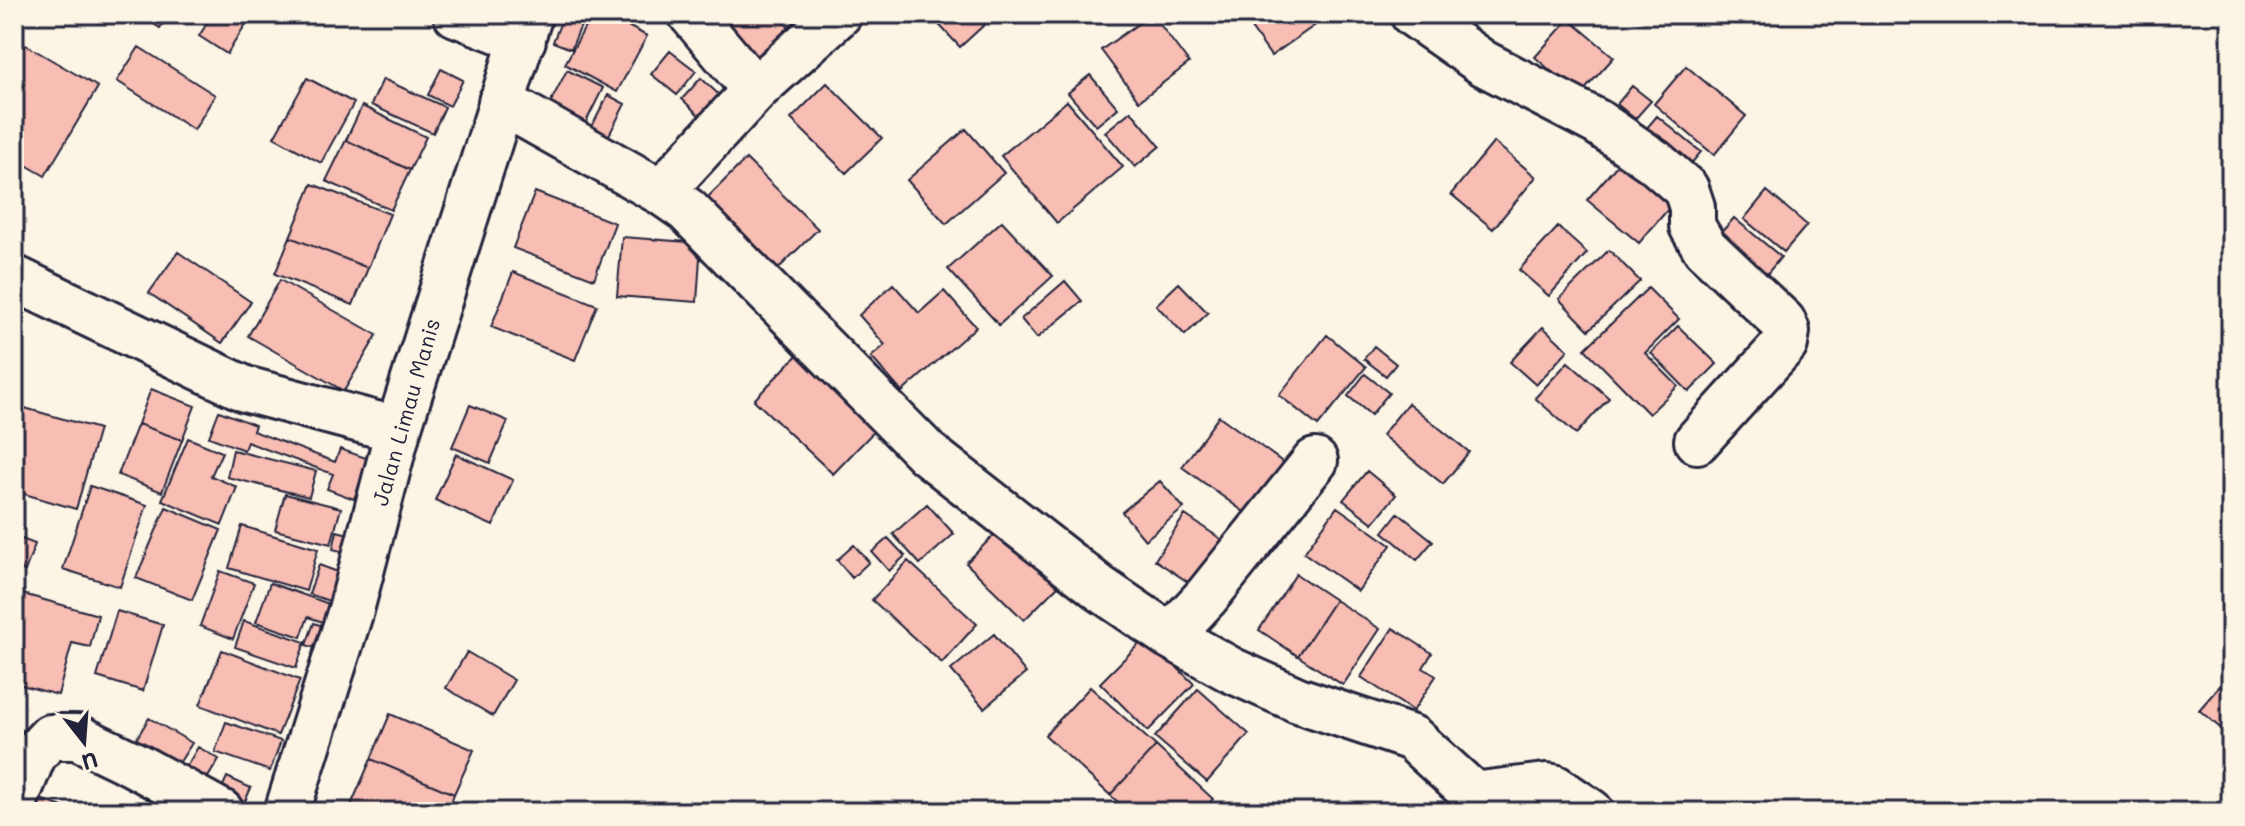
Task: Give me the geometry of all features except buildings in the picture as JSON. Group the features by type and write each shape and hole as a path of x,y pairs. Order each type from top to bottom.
{"street":[{"path":"456,14 526,27"},
{"path":"691,14 755,90"},
{"path":"661,192 755,90 839,14"},
{"path":"1413,14 1483,63 1597,122 1655,162 1686,189 1692,207 1692,226 1705,248 1783,322 1787,331 1785,344 1697,441"},
{"name":"Jalan Limau Manis","path":"297,808 398,430 526,27"},
{"path":"501,102 661,192 687,210 927,453 1101,589 1170,636 1231,670 1298,700 1412,738 1470,791 1480,794 1554,787 1591,812"},
{"path":"14,278 245,389 398,430"},
{"path":"1170,636 1207,596 1315,461"},
{"path":"14,803 34,754 50,737 77,737 144,769 221,812"}]}
